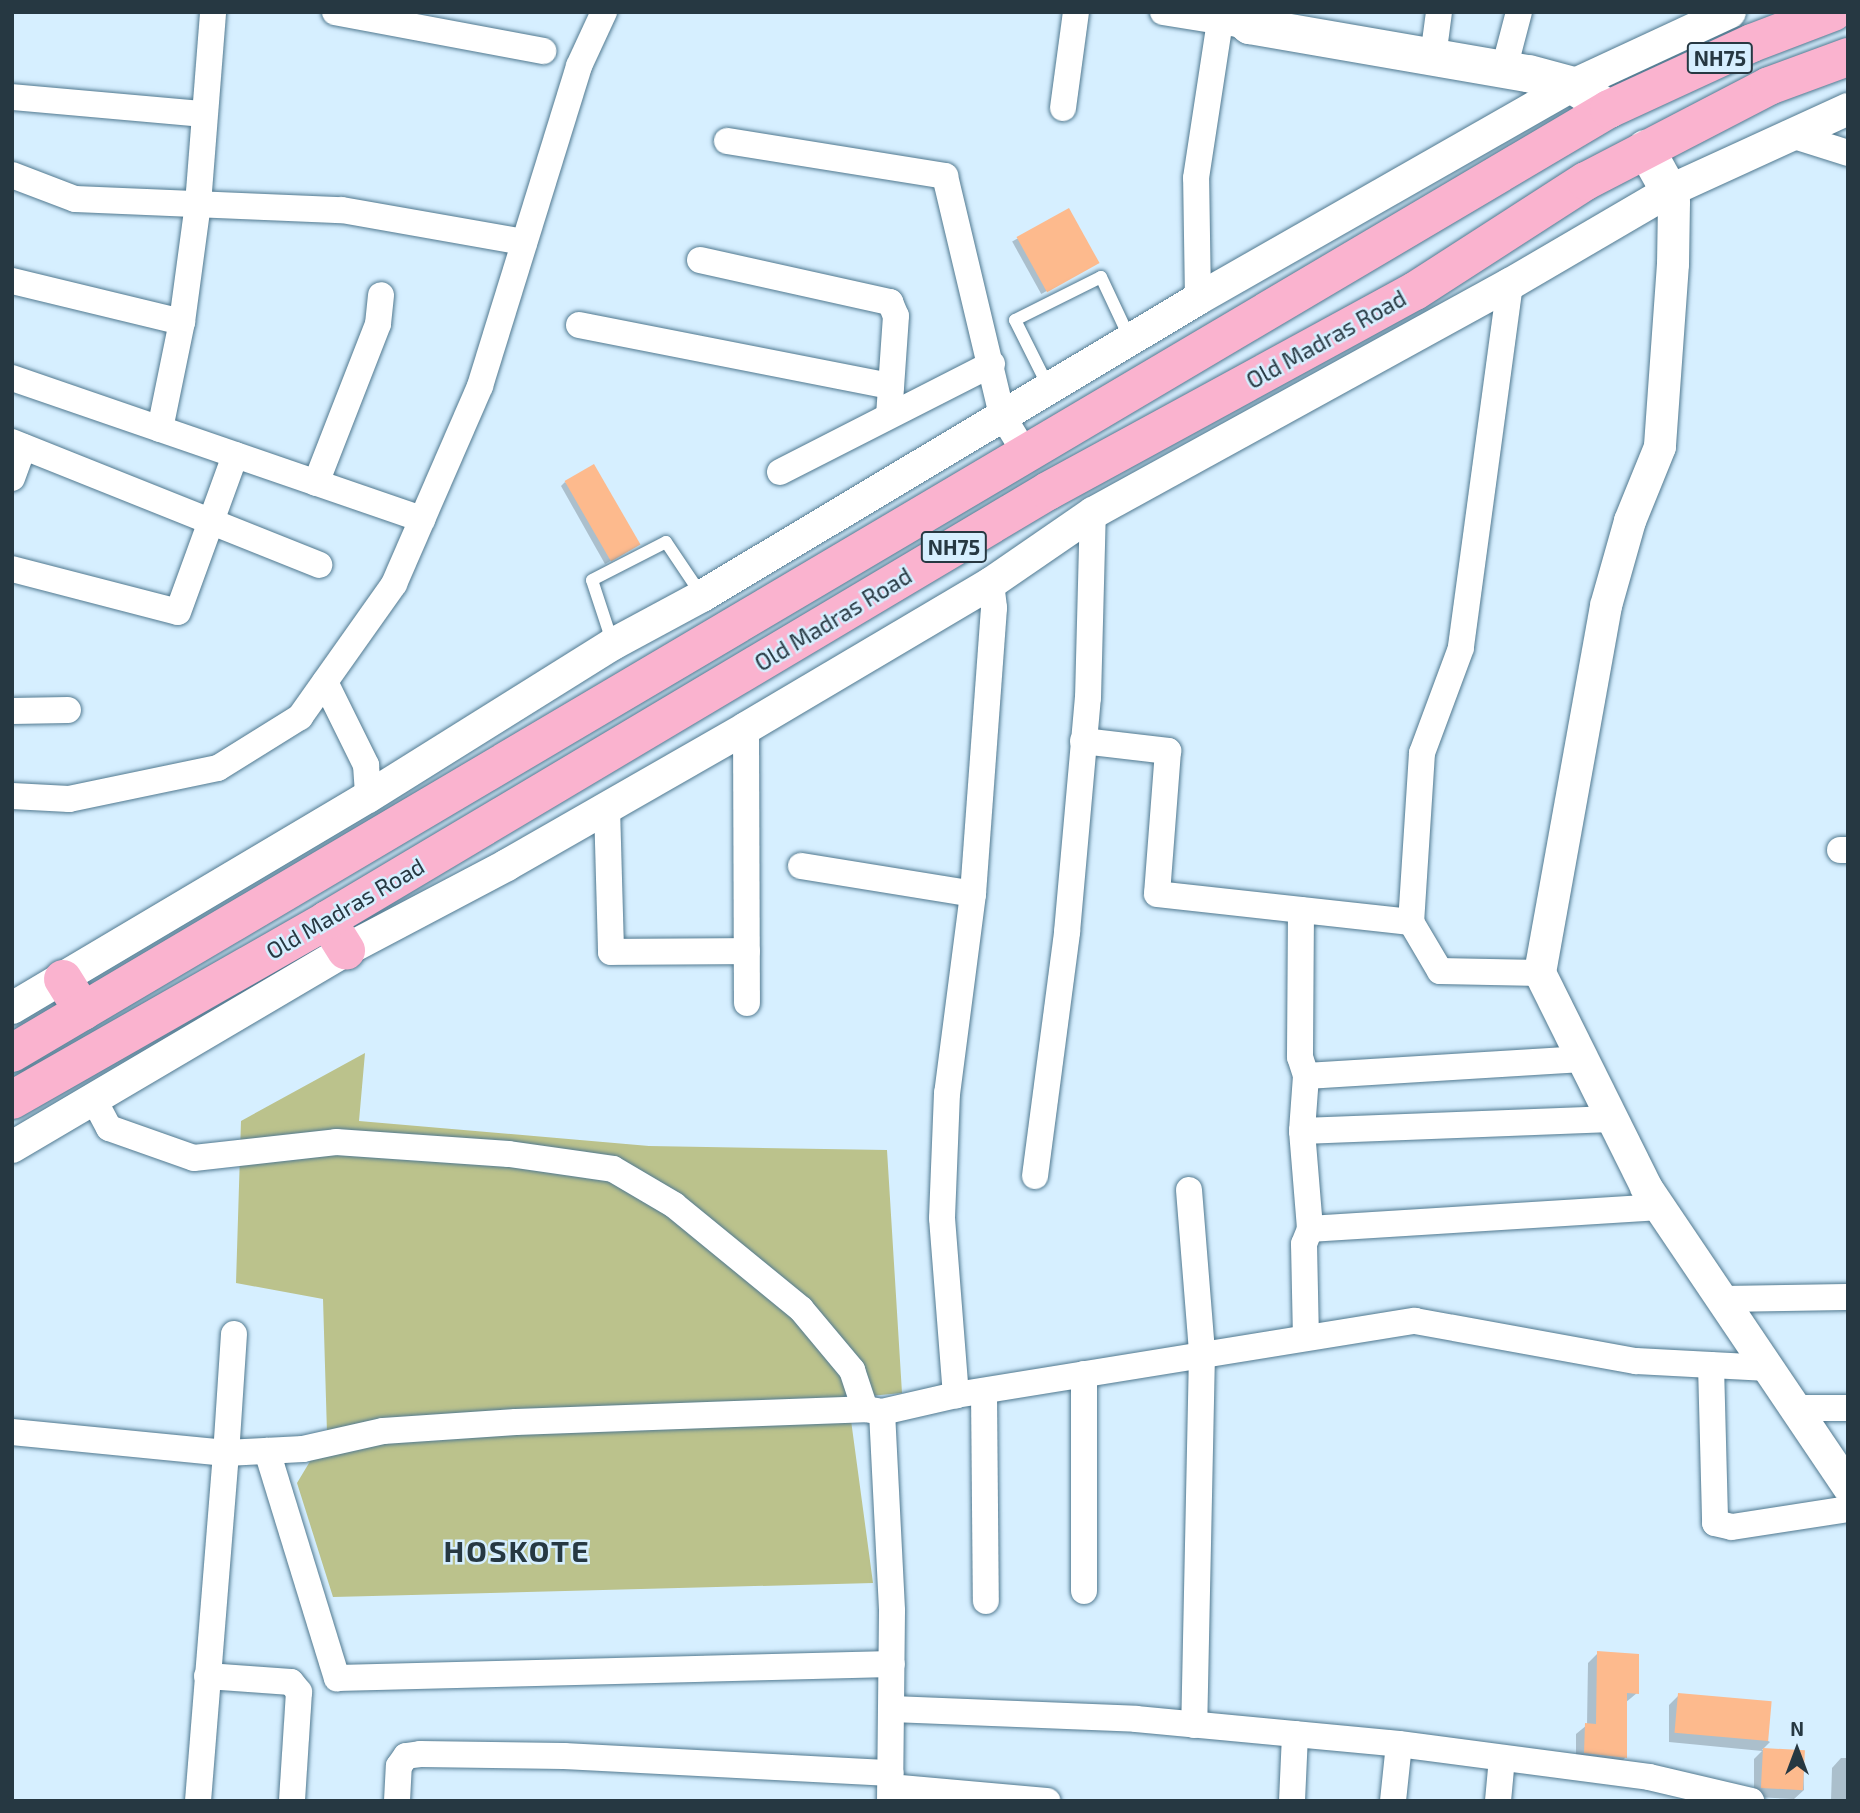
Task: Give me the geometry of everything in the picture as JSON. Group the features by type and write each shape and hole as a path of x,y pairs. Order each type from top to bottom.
{"highway":[{"name":"Old Madras Road","path":"12,1053 1609,109 1752,43 1833,12"},
{"name":"Old Madras Road","path":"12,1100 74,1064 337,935 1048,491 1415,290 1645,148 1769,86 1848,57"},
{"path":"63,979 68,1020"}],"main road":[{"path":"1238,18 1504,69 1573,85 1609,109"},
{"path":"1645,148 1669,191"}],"street":[{"path":"160,429 182,322 198,204 206,139 202,114 213,12"},
{"path":"335,12 543,51"},
{"path":"12,796 69,799 218,768 300,717 394,584 480,386 579,66 604,12"},
{"path":"1063,108 1076,12"},
{"path":"1163,12 1238,18 1196,178 1198,299"},
{"path":"1433,57 1439,12"},
{"path":"1504,69 1519,12"},
{"path":"12,1008 368,797 613,645 702,596 1198,299 1573,85 1712,16"},
{"path":"12,97 202,114"},
{"path":"12,1147 93,1098 337,935 607,807 991,583 1093,513 1510,284 1669,191 1788,134 1848,109"},
{"path":"1788,134 1848,153"},
{"path":"727,141 945,176 992,364 1002,415 1025,453"},
{"path":"12,175 75,199 342,210 524,242"},
{"path":"1669,191 1674,202 1672,264 1660,447 1630,521 1606,606 1540,973 1659,1207 1848,1487"},
{"path":"700,260 890,302 896,316 889,416"},
{"path":"12,281 182,322"},
{"path":"1510,284 1461,648 1422,753 1411,922 1440,971 1540,973"},
{"path":"316,483 378,324 382,295"},
{"path":"579,325 891,386"},
{"path":"780,472 992,364"},
{"path":"12,378 422,519"},
{"path":"12,478 18,444 319,565"},
{"path":"12,569 178,612 235,455"},
{"path":"1035,1176 1067,932 1088,698 1093,513"},
{"path":"956,1395 942,1219 947,1093 973,894 994,608 991,583"},
{"path":"325,682 363,757 368,797"},
{"path":"12,711 68,710"},
{"path":"746,728 747,1003"},
{"path":"1083,741 1168,751 1157,894 1411,922"},
{"path":"607,807 611,952 747,951"},
{"path":"801,866 973,894"},
{"path":"1301,910 1300,1057 1306,1076 1302,1131 1310,1228 1304,1244 1306,1336"},
{"path":"1306,1076 1582,1059"},
{"path":"93,1098 109,1128 194,1158 336,1142 509,1154 613,1169 674,1205 801,1309 852,1370 874,1411 892,1664 891,1787"},
{"path":"1302,1131 1612,1119"},
{"path":"1189,1191 1202,1353 1194,1725"},
{"path":"1310,1228 1659,1207"},
{"path":"1721,1299 1848,1297"},
{"path":"12,1432 226,1453 303,1449 383,1431 874,1411 1202,1353 1415,1321 1636,1361 1768,1368"},
{"path":"198,1801 234,1334"},
{"path":"1710,1365 1714,1523 1732,1527 1848,1509"},
{"path":"1084,1374 1084,1591"},
{"path":"984,1392 985,1601"},
{"path":"1794,1408 1848,1408"},
{"path":"267,1451 337,1678 892,1664"},
{"path":"207,1676 291,1682 299,1692 292,1801"},
{"path":"892,1709 1194,1725 1399,1744 1649,1777 1751,1801"},
{"path":"1292,1801 1295,1734"},
{"path":"1392,1801 1399,1744"},
{"path":"397,1801 399,1766 406,1756 419,1754 564,1756 1047,1801"},
{"path":"1498,1801 1503,1758"}],"lane":[{"path":"1049,389 1015,320 1101,277 1131,340"},
{"path":"613,645 592,580 666,542 702,596"}],"green space":[{"path":"365,1053 359,1121 649,1146 887,1150 902,1393 848,1398 873,1583 333,1597 297,1483 327,1433 323,1299 236,1283 241,1121"}],"building":[{"path":"1069,208 1100,263 1047,292 1017,237"},
{"path":"594,464 640,545 611,562 565,481"},
{"path":"1597,1651 1639,1654 1639,1694 1627,1693 1627,1758 1584,1753 1585,1723 1596,1724"},
{"path":"1678,1693 1772,1701 1768,1741 1675,1733"},
{"path":"1763,1748 1805,1750 1803,1790 1761,1788"}],"district":[{"name":"HOSKOTE","path":"517,1550"}]}
